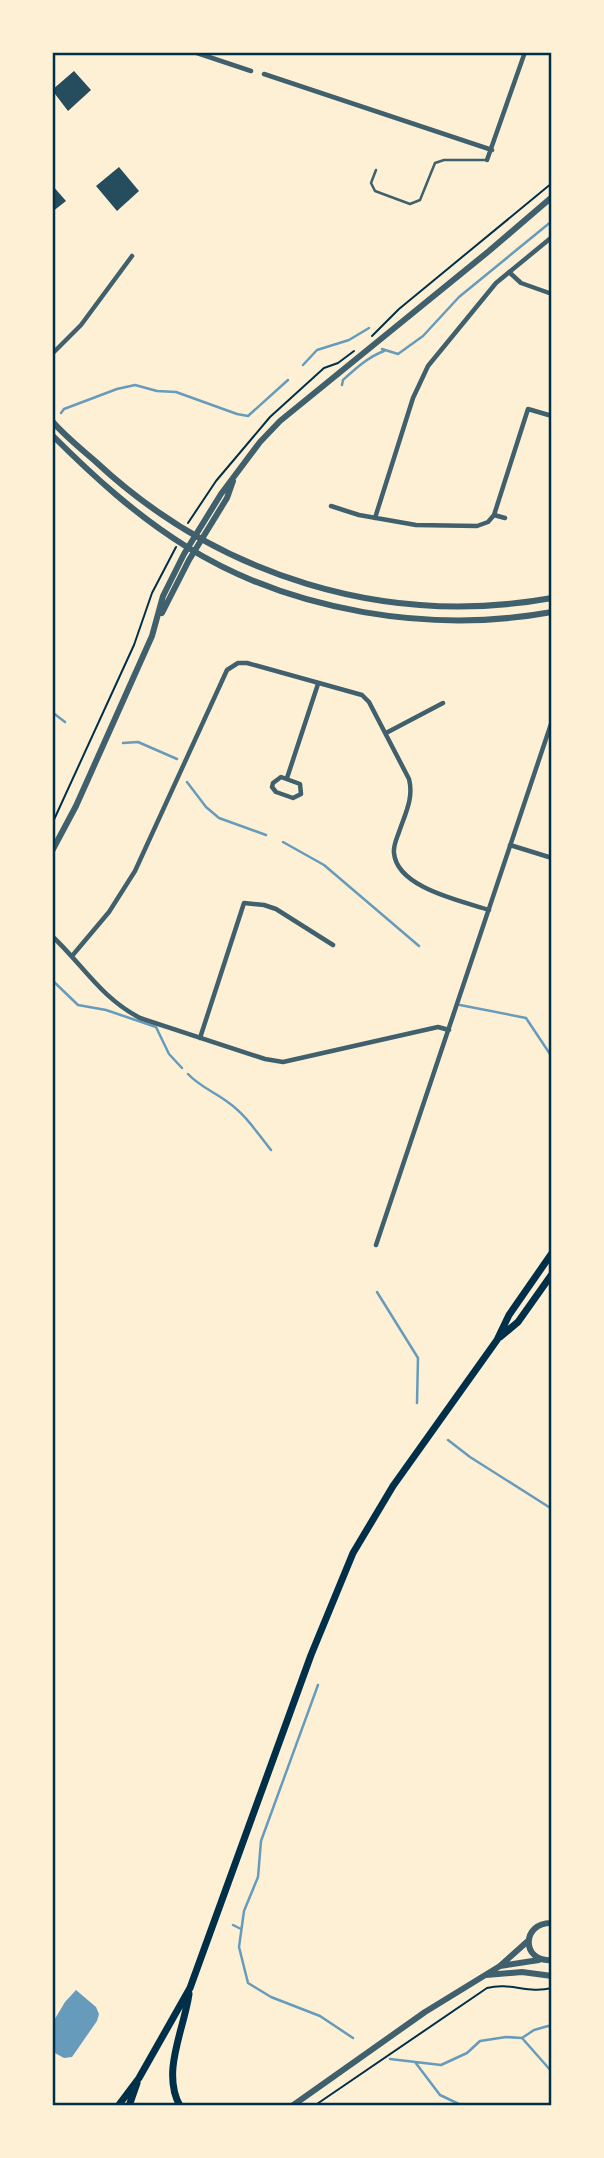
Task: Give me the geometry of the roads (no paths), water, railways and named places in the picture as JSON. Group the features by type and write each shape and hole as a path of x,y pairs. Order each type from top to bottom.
{"main road":[{"path":"180,2105 174,2089 173,2064 190,1988 311,1655 353,1553 393,1486 497,1340 509,1315 551,1253"},
{"path":"497,1340 518,1322 551,1275"},
{"path":"118,2105 139,2078 190,1988"},
{"path":"129,2105 139,2078"}],"street":[{"path":"194,52 251,71"},
{"path":"486,160 492,150 525,52"},
{"path":"264,74 492,150"},
{"path":"52,850 76,806 191,549 221,494 260,442 280,421 489,251 551,197"},
{"path":"375,518 423,374 486,294 551,237"},
{"path":"52,354 81,325 132,256"},
{"path":"509,272 521,283 551,294"},
{"path":"331,506 359,515 416,525 477,526 488,522 494,514 528,409 551,416"},
{"path":"52,421 118,483 198,538 239,560 281,576 327,590 386,601 454,607 551,598"},
{"path":"52,435 140,515 191,549 285,591 382,614 450,620 488,619 551,611"},
{"path":"494,514 505,518"},
{"path":"72,956 109,912 135,871 227,670 238,663 247,663 362,695 369,702 386,733 412,790 395,842 394,853 399,868 421,887 489,910"},
{"path":"287,778 318,684"},
{"path":"386,733 443,703"},
{"path":"376,1245 551,721"},
{"path":"281,776 287,778 297,781 302,787 298,797 293,798 273,790 275,779 281,776"},
{"path":"510,845 551,859"},
{"path":"200,1038 244,903 276,909 333,945"},
{"path":"52,936 101,991 127,1011 265,1059 284,1062 438,1027 449,1030"},
{"path":"540,1269 551,1275"},
{"path":"548,1961 531,1952 529,1940 530,1934 538,1926 551,1923"},
{"path":"292,2105 435,2006 500,1966 529,1940"},
{"path":"500,1966 548,1961"},
{"path":"484,1975 522,1972 551,1976"}],"lane":[{"path":"376,170 372,183 375,191 410,204 420,200 435,163 444,160 486,160"}],"water":[{"path":"76,1990 96,2007 99,2014 72,2057 64,2058 53,2052 53,2022"}],"waterway":[{"path":"382,349 398,354 423,336 459,297 552,221"},
{"path":"303,365 317,350 349,340 369,328"},
{"path":"342,385 343,380 357,368 384,351"},
{"path":"61,413 64,409 135,385 157,391 176,392 248,416 288,380"},
{"path":"52,712 65,722"},
{"path":"123,743 138,742 177,759"},
{"path":"187,782 206,807 219,818 266,835"},
{"path":"283,842 324,865 419,946"},
{"path":"52,980 78,1005 106,1010 156,1027 169,1054 182,1068"},
{"path":"460,1005 526,1018 552,1057"},
{"path":"188,1074 235,1108 271,1150"},
{"path":"377,1292 418,1358 417,1403"},
{"path":"448,1440 552,1509"},
{"path":"318,1685 261,1841 258,1877 244,1911 239,1947 248,1983 271,1997 320,2016 353,2038"},
{"path":"233,1925 241,1929"},
{"path":"390,2059 441,2065 467,2053 480,2041 506,2037 522,2038 534,2030 552,2027"},
{"path":"522,2038 552,2072"},
{"path":"415,2062 440,2095 463,2106"}]}
